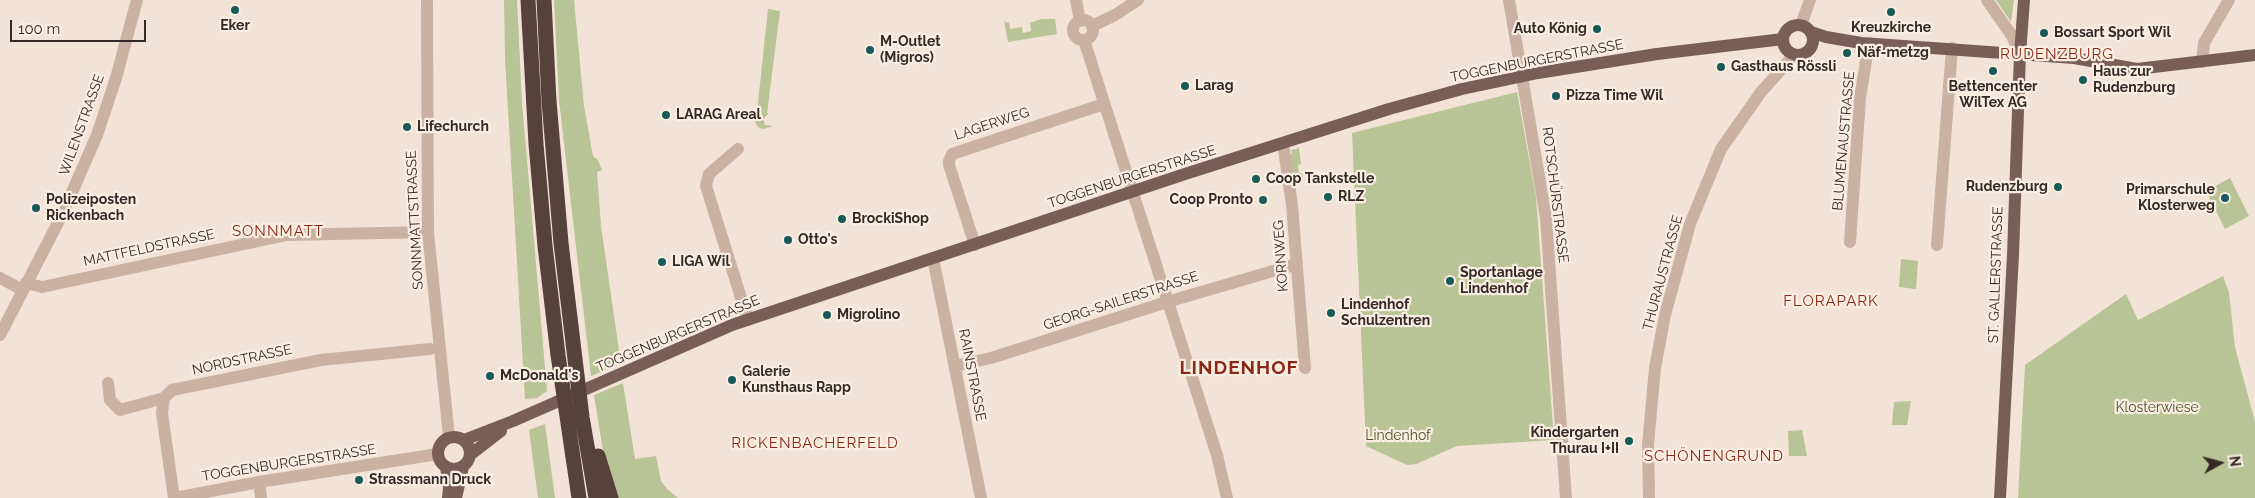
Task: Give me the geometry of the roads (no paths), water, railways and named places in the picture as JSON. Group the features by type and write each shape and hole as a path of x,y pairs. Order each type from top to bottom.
{"highway":[{"path":"528,0 541,203 552,304 579,498"},
{"path":"544,0 552,147 573,352 596,498"},
{"path":"573,352 599,460 611,498"},
{"path":"567,420 570,498"}],"main road":[{"name":"ST. GALLERSTRASSE","path":"2000,498 2024,0"},
{"path":"1865,43 1826,37 1806,28 1791,26 1783,39 1785,47 1794,55 1803,54 1826,44 1865,43 2074,58 2137,68 2255,55"},
{"path":"1806,28 1814,40 1811,49"},
{"name":"TOGGENBURGERSTRASSE","path":"464,440 519,419 748,320 974,244 1413,102 1522,76 1648,55 1783,39"},
{"name":"TOGGENBURGERSTRASSE","path":"470,456 519,419"},
{"path":"456,498 463,467 470,456 469,447 464,440 449,437 442,442 438,454 441,462 446,467 454,469 463,467"},
{"path":"446,467 449,488 448,498"}],"street":[{"name":"WILENSTRASSE","path":"0,334 63,212 97,135 137,0"},
{"name":"SONNMATTSTRASSE","path":"426,0 428,232 449,437"},
{"path":"1076,0 1080,21"},
{"path":"1092,26 1115,15 1138,0"},
{"name":"ROTSCHÜRSTRASSE","path":"1509,0 1546,218 1566,498"},
{"path":"1806,28 1810,0"},
{"path":"1988,0 2012,36 2020,54"},
{"path":"2202,62 2204,43 2229,0"},
{"path":"1080,21 1085,21 1092,26 1091,35 1084,40 1078,40 1073,33 1073,27 1080,21"},
{"path":"1084,40 1217,455 1227,498"},
{"name":"BLUMENAUSTRASSE","path":"1850,242 1865,43"},
{"path":"1937,245 1952,48"},
{"name":"THURAUSTRASSE","path":"1649,498 1650,422 1655,368 1665,315 1690,224 1721,149 1761,92 1794,55"},
{"name":"LAGERWEG","path":"974,244 948,161 952,154 1104,104"},
{"name":"KORNWEG","path":"1283,143 1292,205 1305,368"},
{"path":"738,150 709,174 706,186 748,320"},
{"name":"MATTFELDSTRASSE","path":"25,287 42,287 287,235 428,232"},
{"name":"RAINSTRASSE","path":"932,258 980,498"},
{"name":"GEORG-SAILERSTRASSE","path":"955,366 991,358 1167,302 1296,264"},
{"path":"0,278 25,287"},
{"name":"NORDSTRASSE","path":"108,384 110,400 120,410 164,398 172,390 321,360 430,349"},
{"path":"164,398 162,414 175,498"},
{"name":"TOGGENBURGERSTRASSE","path":"175,498 259,482 438,454"},
{"path":"259,482 261,498"}],"place":[{"name":"Eker","path":"235,10"},
{"name":"Kreuzkirche","path":"1891,12"},
{"name":"Auto König","path":"1597,29"},
{"name":"Bossart Sport Wil","path":"2044,33"},
{"name":"M-Outlet (Migros)","path":"870,50"},
{"name":"Näf-metzg","path":"1847,53"},
{"name":"Gasthaus Rössli","path":"1721,67"},
{"name":"Bettencenter WilTex AG","path":"1993,71"},
{"name":"Haus zur Rudenzburg","path":"2083,80"},
{"name":"Larag","path":"1185,86"},
{"name":"Pizza Time Wil","path":"1556,96"},
{"name":"LARAG Areal","path":"666,115"},
{"name":"Lifechurch","path":"407,127"},
{"name":"Coop Tankstelle","path":"1256,179"},
{"name":"Rudenzburg","path":"2058,187"},
{"name":"RLZ","path":"1328,197"},
{"name":"Primarschule Klosterweg","path":"2225,198"},
{"name":"Coop Pronto","path":"1263,200"},
{"name":"Polizeiposten Rickenbach","path":"36,208"},
{"name":"BrockiShop","path":"842,219"},
{"name":"Otto's","path":"788,240"},
{"name":"LIGA Wil","path":"662,262"},
{"name":"Sportanlage Lindenhof","path":"1450,281"},
{"name":"Lindenhof Schulzentren","path":"1331,313"},
{"name":"Migrolino","path":"827,315"},
{"name":"McDonald's","path":"490,376"},
{"name":"Galerie Kunsthaus Rapp","path":"732,380"},
{"name":"Kindergarten Thurau I+II","path":"1629,441"},
{"name":"Strassmann Druck","path":"359,480"}],"district":[{"name":"RUDENZBURG","path":"2057,54"},
{"name":"SONNMATT","path":"278,231"},
{"name":"FLORAPARK","path":"1831,301"},
{"name":"LINDENHOF","path":"1239,368"},
{"name":"RICKENBACHERFELD","path":"815,443"},
{"name":"SCHÖNENGRUND","path":"1714,456"}],"park label":[{"name":"Klosterwiese","path":"2157,408"},
{"name":"Lindenhof","path":"1398,436"}]}
